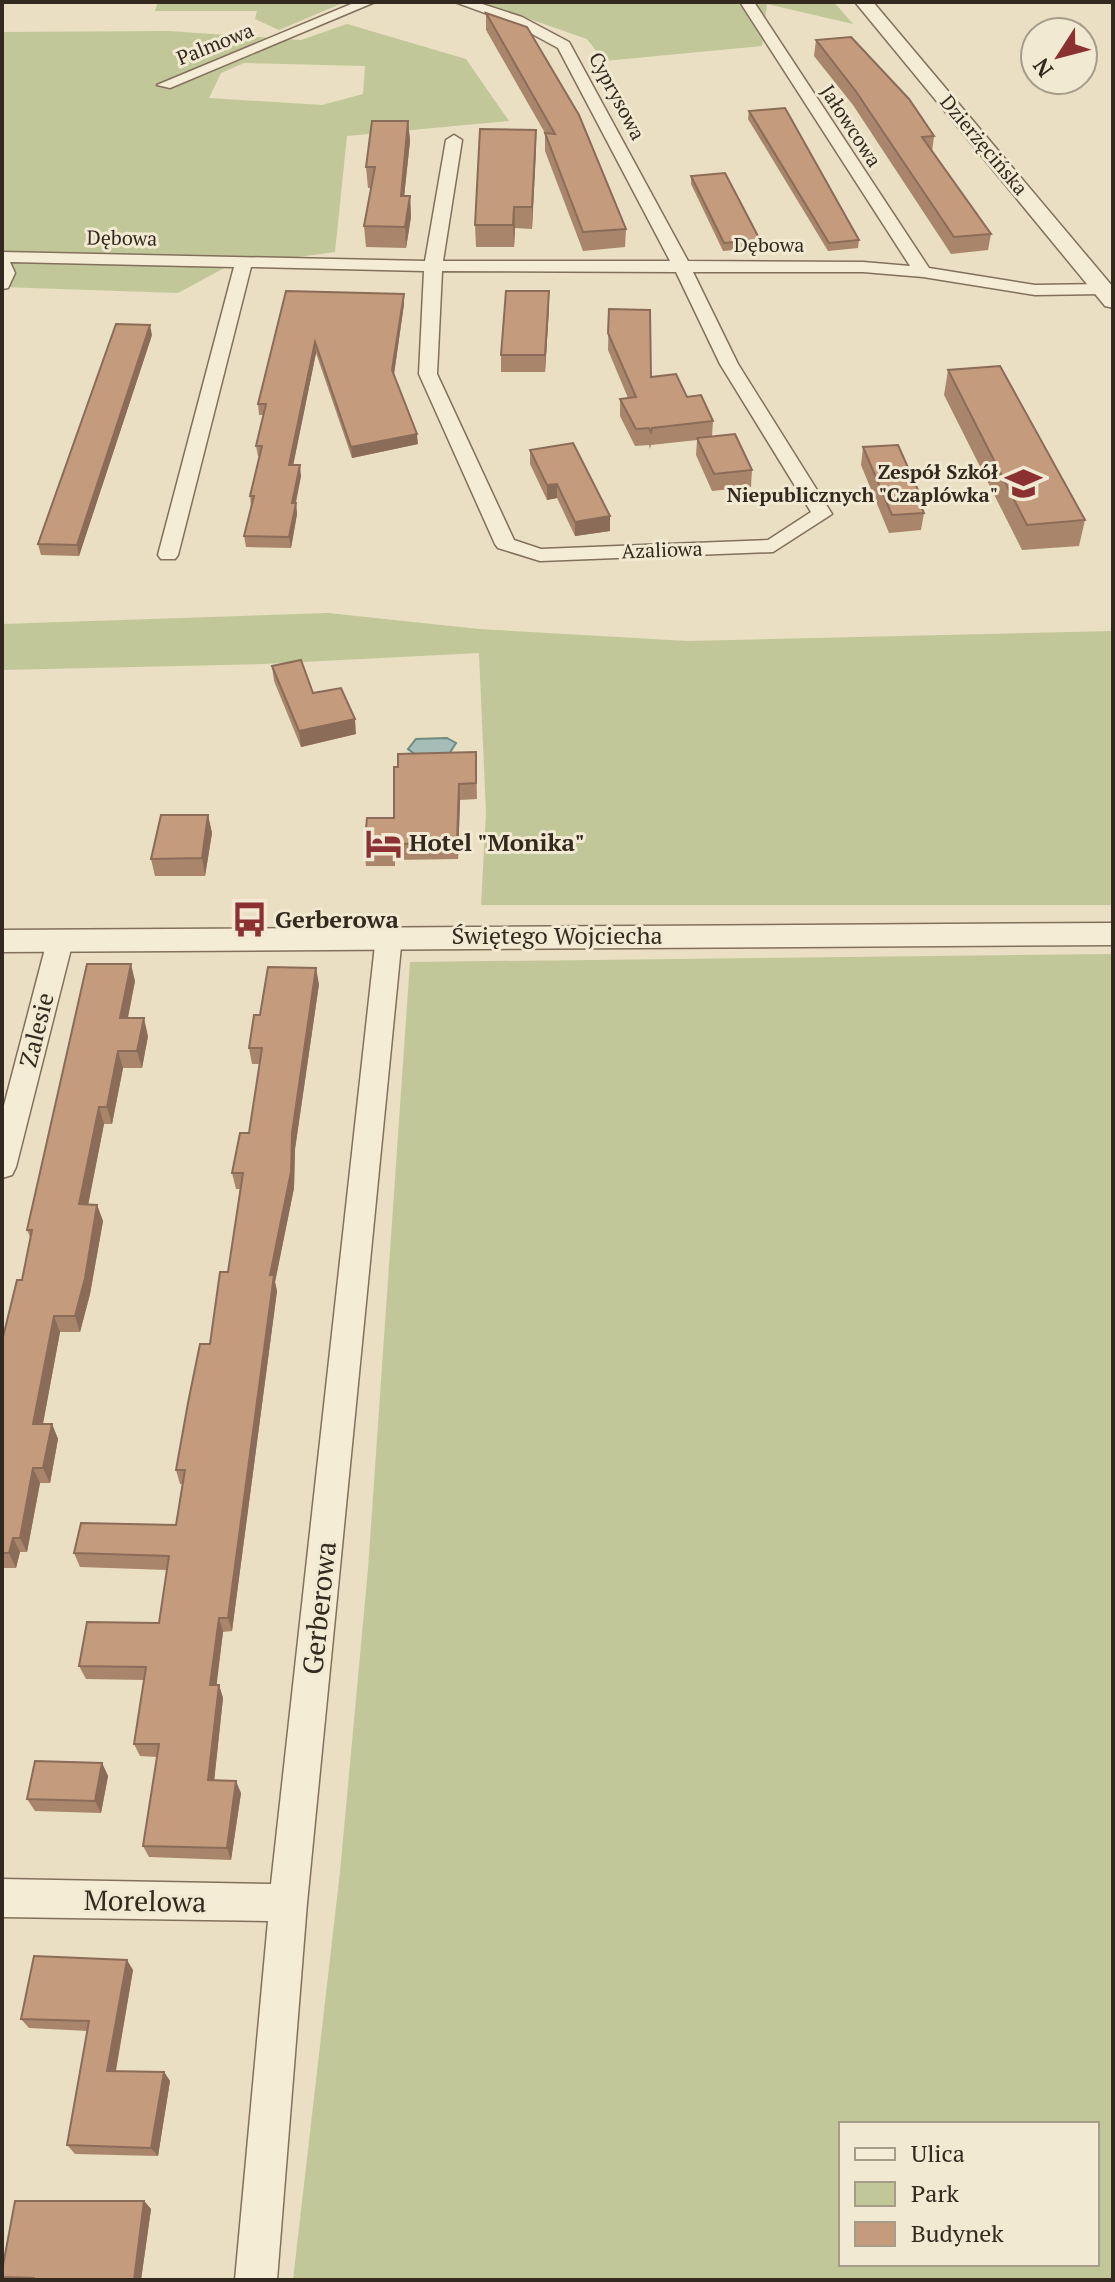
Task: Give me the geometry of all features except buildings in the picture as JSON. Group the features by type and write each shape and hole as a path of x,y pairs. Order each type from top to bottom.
{"street":[{"name":"Palmowa","path":"165,85 368,2"},
{"name":"Cyprysowa","path":"462,2 517,20 564,45 682,267"},
{"name":"Jałowcowa","path":"747,2 923,272"},
{"name":"Dzierżęcińska","path":"864,2 1108,295"},
{"path":"433,266 454,140"},
{"name":"Dębowa","path":"2,257 433,266 863,267 923,272 1035,290 1108,295"},
{"path":"168,555 244,262"},
{"path":"2,264 6,273 2,284"},
{"name":"Azaliowa","path":"433,266 428,374 505,544 540,555 773,546 822,514 729,364 682,267"},
{"name":"Świętego Wojciecha","path":"2,941 389,936 1113,934"},
{"name":"Gerberowa","path":"256,2280 288,1903 389,936"},
{"name":"Zalesie","path":"2,1167 60,941"},
{"name":"Morelowa","path":"2,1898 288,1903"}],"green space":[{"path":"158,2 345,2 279,30 255,19 257,11 155,11"},
{"path":"481,2 834,2 853,24 767,4 762,46 604,61 587,39"},
{"path":"347,24 466,59 509,121 347,136 335,252 226,267 178,293 2,287 2,32 169,31 301,40","holes":["244,63 365,66 363,94 322,105 209,98 221,73"]},
{"path":"328,613 479,629 688,641 1113,631 1113,905 481,905 486,813 479,653 263,664 2,670 2,624"},
{"path":"1113,954 1113,2280 293,2280 340,1872 368,1569 410,962"}],"water":[{"path":"447,738 456,743 449,754 416,755 408,749 416,739"}],"place":[{"name":"Zespół Szkół Niepublicznych \"Czaplówka\"","path":"1024,483"},
{"name":"Hotel \"Monika\"","path":"383,843"},
{"name":"Gerberowa","path":"249,920"}]}
